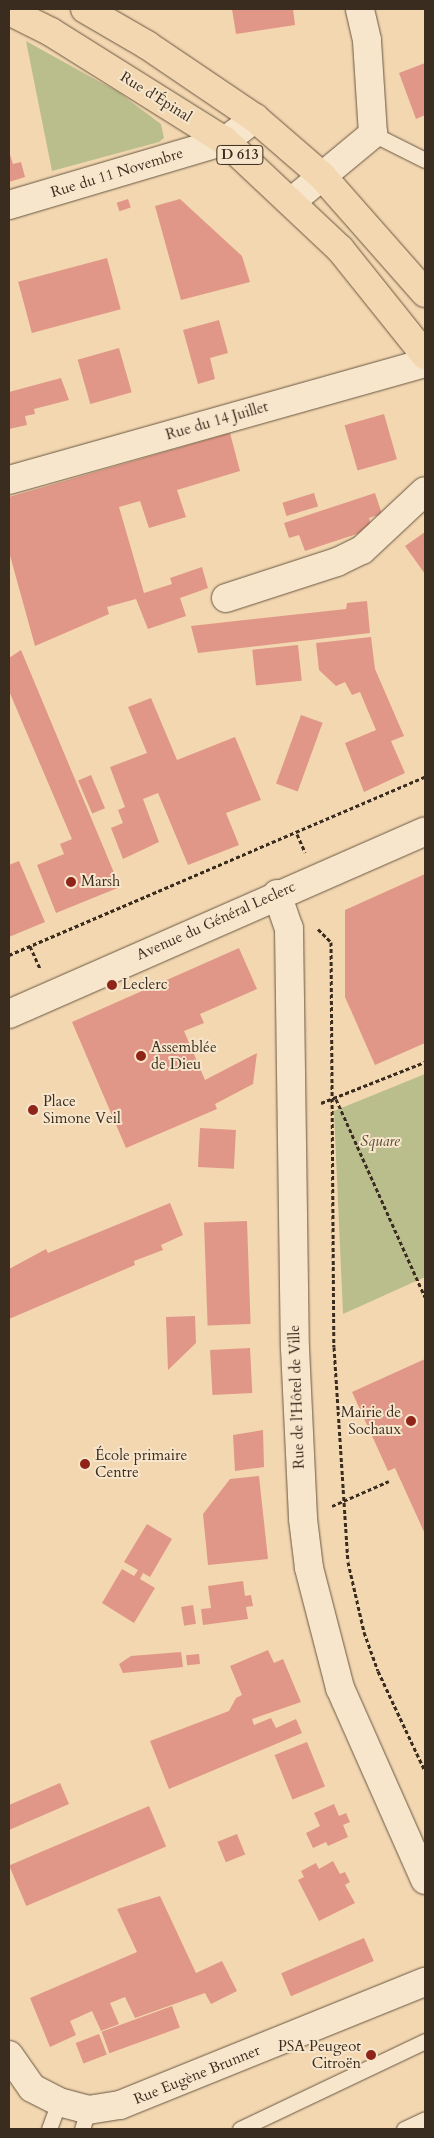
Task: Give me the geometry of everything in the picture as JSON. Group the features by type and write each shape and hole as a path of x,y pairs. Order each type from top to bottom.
{"main road":[{"name":"D 613","path":"85,9 146,45 255,118 322,176 425,293"},
{"name":"Rue d'Épinal","path":"9,11 51,32 225,141 340,249 425,355"}],"street":[{"path":"291,202 373,134 366,40 360,9"},
{"path":"225,141 255,118"},
{"name":"Rue du 11 Novembre","path":"9,205 225,141"},
{"name":"Rue du 14 Juillet","path":"9,480 425,363"},
{"path":"226,598 337,562 362,550 425,491"},
{"name":"Avenue du Général Leclerc","path":"9,1014 277,894 425,831"},
{"name":"Rue de l'Hôtel de Ville","path":"277,894 289,928 295,1348 302,1519 318,1609 340,1688 425,1880"},
{"name":"Rue Eugène Brunner","path":"9,2055 32,2088 59,2102 85,2120 425,1982"}],"lane":[{"path":"373,134 425,160"},
{"path":"240,2129 425,2041"},
{"path":"49,2129 59,2102"},
{"path":"404,2129 425,2119"}],"path":[{"path":"9,955 425,777"},
{"path":"289,928 310,921 331,942 330,1100 334,1347 342,1502 348,1562 364,1632 378,1671 425,1771"},
{"path":"292,1106 311,1106 336,1099 425,1062"},
{"path":"336,1099 425,1297"},
{"path":"302,1519 389,1481"}],"green space":[{"path":"26,41 118,92 161,124 164,138 159,142 52,171"},
{"name":"Square","path":"425,1074 425,1277 343,1314 334,1111"}],"building":[{"path":"232,9 293,9 295,25 236,34"},
{"path":"425,63 425,115 416,119 399,73"},
{"path":"9,151 13,164 21,162 25,177 9,182"},
{"path":"128,199 131,208 119,211 117,203"},
{"path":"180,199 242,256 250,282 181,300 155,206"},
{"path":"107,258 121,309 32,333 18,282"},
{"path":"219,320 228,353 210,358 215,379 198,384 183,330"},
{"path":"119,348 132,392 90,404 78,360"},
{"path":"61,378 69,400 34,409 35,414 25,416 27,425 9,429 9,392"},
{"path":"384,414 397,459 358,470 345,425"},
{"path":"230,433 240,471 177,490 186,517 149,528 140,501 119,507 144,593 172,584 170,578 202,567 208,588 180,598 186,616 148,629 136,599 107,607 109,614 35,646 9,552 9,497"},
{"path":"314,493 318,506 287,516 282,503"},
{"path":"375,493 382,514 369,518 372,529 305,551 299,535 289,538 284,523"},
{"path":"425,532 425,574 405,546"},
{"path":"367,601 370,633 198,653 191,626 346,609 347,603"},
{"path":"371,637 375,669 404,736 391,741 405,773 364,792 345,743 376,730 360,692 352,695 345,682 336,686 319,670 316,643"},
{"path":"298,645 302,681 256,686 252,650"},
{"path":"21,650 120,887 56,913 37,865 64,854 60,844 72,839 9,691 9,658"},
{"path":"151,698 177,760 235,737 261,800 226,813 239,845 188,865 158,793 143,799 159,842 123,859 111,828 123,823 118,810 125,807 110,767 147,753 128,707"},
{"path":"301,715 323,723 298,791 276,784"},
{"path":"91,775 105,808 92,814 78,780"},
{"path":"19,861 45,922 9,937 9,865"},
{"path":"425,874 425,1043 375,1065 345,997 345,910"},
{"name":"Assemblée de Dieu","path":"239,948 257,989 200,1014 204,1023 184,1031 205,1080 257,1053 253,1084 215,1104 217,1109 126,1148 72,1022"},
{"path":"200,1128 236,1130 234,1169 198,1167"},
{"path":"170,1203 183,1235 161,1245 163,1250 134,1261 135,1265 9,1319 9,1269 46,1249 48,1253"},
{"path":"247,1221 251,1324 208,1325 204,1223"},
{"path":"195,1316 196,1343 168,1370 166,1317"},
{"path":"250,1348 252,1393 212,1395 210,1350"},
{"path":"425,1359 425,1534 395,1468 388,1471 352,1392"},
{"path":"263,1430 264,1467 235,1471 233,1435"},
{"path":"259,1476 268,1559 208,1565 203,1514 230,1479"},
{"path":"147,1524 172,1539 150,1577 143,1573 140,1579 155,1588 134,1623 102,1603 122,1569 134,1576 138,1570 124,1562"},
{"path":"243,1581 245,1596 251,1595 253,1606 246,1607 248,1619 203,1625 201,1609 211,1608 208,1586"},
{"path":"193,1605 196,1624 184,1626 181,1607"},
{"path":"268,1650 274,1663 283,1659 301,1702 252,1719 254,1725 271,1718 276,1728 296,1719 302,1733 169,1789 150,1741 229,1711 236,1698 242,1695 230,1666"},
{"path":"181,1652 183,1667 123,1673 119,1664 131,1656"},
{"path":"199,1654 200,1664 187,1665 186,1655"},
{"path":"307,1742 325,1787 293,1800 275,1755"},
{"path":"60,1783 69,1804 9,1830 9,1805"},
{"path":"334,1804 339,1816 346,1813 350,1822 343,1825 348,1837 328,1846 326,1842 313,1848 306,1833 320,1826 314,1813"},
{"path":"149,1806 166,1847 26,1906 9,1865"},
{"path":"237,1834 245,1854 226,1862 218,1842"},
{"path":"333,1861 340,1874 345,1872 350,1882 345,1885 355,1903 319,1921 298,1880 304,1877 301,1871 316,1863 319,1869"},
{"path":"160,1896 196,1973 222,1961 237,1991 211,2004 205,1993 135,2018 125,1997 110,2003 119,2024 101,2031 92,2011 70,2021 76,2035 50,2047 30,1998 137,1952 117,1909"},
{"path":"364,1938 374,1961 291,1996 281,1973"},
{"path":"172,2006 180,2028 109,2053 102,2032"},
{"path":"99,2034 107,2055 84,2063 76,2043"}],"place":[{"name":"Marsh","path":"71,882"},
{"name":"Leclerc","path":"112,985"},
{"name":"Assemblée de Dieu","path":"141,1056"},
{"name":"Place Simone Veil","path":"33,1110"},
{"name":"Mairie de Sochaux","path":"411,1421"},
{"name":"École primaire Centre","path":"85,1464"},
{"name":"PSA Peugeot Citroën","path":"371,2055"}]}
